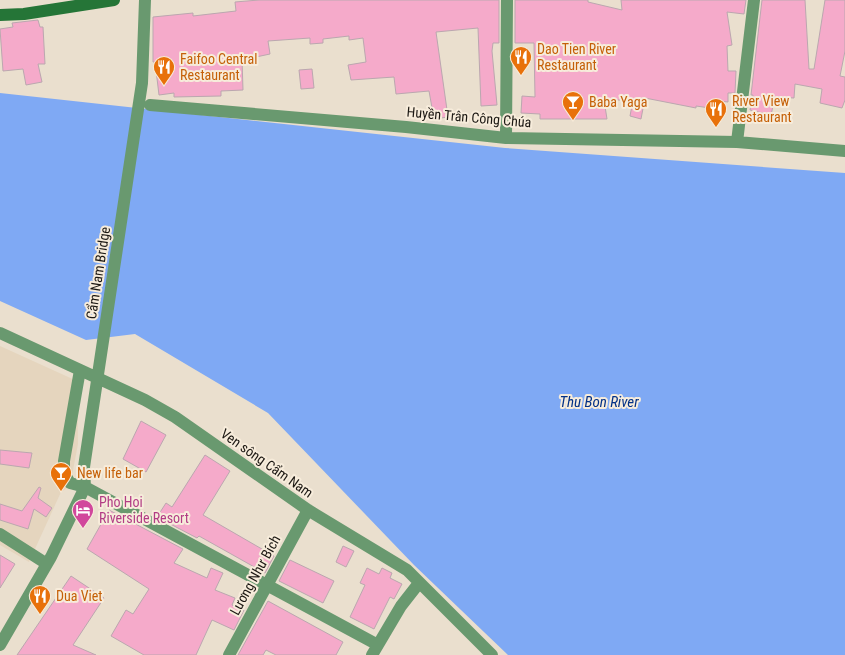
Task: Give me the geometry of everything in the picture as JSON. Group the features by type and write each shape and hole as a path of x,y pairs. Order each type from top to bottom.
{"street":[{"path":"0,15 24,14 114,0"},
{"name":"Cẩm Nam Bridge","path":"85,487 84,467 142,83 145,0"},
{"path":"506,138 507,0"},
{"path":"737,142 754,0"},
{"name":"Huyền Trân Công Chúa","path":"150,105 406,126 506,138 737,142 845,151"},
{"name":"Ven sông Cẩm Nam","path":"0,333 145,400 175,417 308,510 407,570 492,655"},
{"path":"80,370 64,461 64,473 70,483 85,487 265,586 375,650 401,606 419,583"},
{"path":"0,645 47,564 85,487"},
{"name":"Lương Như Bích","path":"229,655 308,510"},
{"path":"0,534 47,564"}],"shaded area":[{"path":"0,346 77,381 78,444 70,486 61,492 29,562 0,545"}],"water":[{"name":"Thu Bon River","path":"0,93 505,148 845,173 845,655 508,655 414,565 268,413 135,334 86,340 0,301"}],"building":[{"path":"259,0 499,0 499,43 493,43 492,51 497,105 481,106 478,28 436,32 448,117 434,119 429,91 396,94 394,77 351,80 348,65 366,62 363,38 349,40 349,36 323,39 323,43 310,44 310,38 268,41 270,54 242,60 243,90 221,91 221,96 174,97 174,93 159,95 155,62 153,62 153,17 193,13 193,16 236,11 235,2"},
{"path":"515,0 588,0 588,2 622,10 621,0 746,0 744,14 727,12 732,45 727,46 728,71 736,71 735,93 728,93 728,102 711,100 710,108 696,106 696,108 645,98 641,119 630,116 633,100 604,100 607,119 540,119 540,114 521,113 522,96 535,97 534,43 515,43"},
{"path":"762,0 805,0 809,69 814,69 825,0 845,0 845,51 840,76 845,77 845,100 842,108 820,103 822,89 795,84 794,98 775,97 771,115 750,110"},
{"path":"38,20 40,27 43,27 45,64 38,64 42,82 26,85 23,69 3,71 0,29 13,27 12,23"},
{"path":"312,69 314,88 301,89 299,70"},
{"path":"141,421 166,435 146,472 123,459"},
{"path":"0,450 32,453 29,468 0,464"},
{"path":"205,455 230,471 203,515 274,556 265,573 199,536 197,538 157,517 166,503 172,507"},
{"path":"39,487 41,488 38,498 52,508 46,517 34,509 28,529 0,520 0,504 22,511"},
{"path":"109,510 183,549 174,563 207,578 211,568 223,573 215,590 235,598 232,605 244,610 234,630 212,620 196,655 144,655 111,636 126,610 133,614 149,589 87,549"},
{"path":"343,546 354,551 346,567 336,562"},
{"path":"0,555 15,564 0,588"},
{"path":"290,560 334,581 323,603 279,581"},
{"path":"367,568 379,574 382,568 392,573 390,578 402,584 394,599 390,597 374,629 350,617 365,585 360,583"},
{"path":"71,576 104,598 73,645 96,655 17,655"},
{"path":"268,601 343,642 336,655 276,655 266,650 263,655 238,655"}],"place":[{"name":"Dao Tien River Restaurant","path":"521,76"},
{"name":"Faifoo Central Restaurant","path":"164,86"},
{"name":"Baba Yaga","path":"573,121"},
{"name":"River View Restaurant","path":"716,128"},
{"name":"New life bar","path":"61,492"},
{"name":"Pho Hoi Riverside Resort","path":"83,529"},
{"name":"Dua Viet","path":"40,615"}]}
